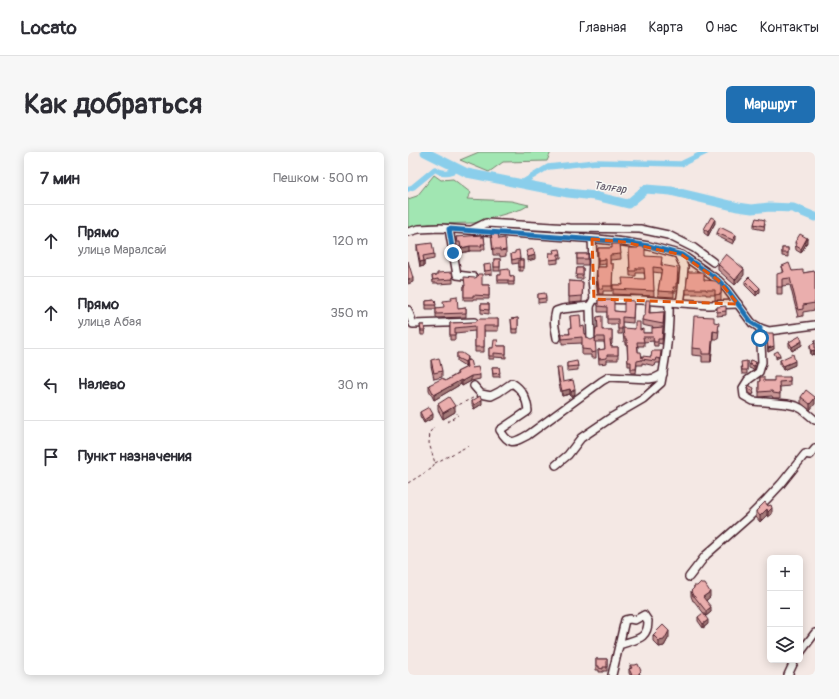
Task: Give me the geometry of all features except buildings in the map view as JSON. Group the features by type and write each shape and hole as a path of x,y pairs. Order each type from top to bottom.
{"street":[{"path":"472,231 486,223 570,228 640,229 668,235 694,248 713,262"},
{"path":"408,232 419,229 449,229 592,239 649,246 682,255 706,271 726,288 752,323 760,328 769,331 815,325"},
{"path":"449,229 457,275 473,276"},
{"path":"591,340 590,306 594,299 592,279 594,262 592,239"},
{"path":"678,254 684,267 680,303"},
{"path":"594,299 641,300 709,305 738,304"},
{"path":"556,465 568,455 581,438 612,417 643,399 661,383 670,320 669,303"},
{"path":"558,338 554,323 556,311 590,306"},
{"path":"408,310 413,324 430,322 475,322"},
{"path":"760,328 762,362 759,372 748,380 743,388 744,396 753,401 796,406 815,420"},
{"path":"474,386 480,394 491,396 512,383 519,387 527,402 528,411 500,430 504,437 509,441 515,442 528,435 609,377 648,379 655,378 663,374"},
{"path":"689,577 706,555 749,517 782,484 805,454 810,455 815,449"},
{"path":"612,675 619,645 625,620 635,620 644,616 648,621 648,629 642,636 633,641 619,645"},
{"path":"803,649 815,633"},
{"path":"788,675 794,663"}],"path":[{"path":"452,408 477,396"},
{"path":"447,422 458,415 454,407"},
{"path":"434,427 430,432 429,442 434,463"},
{"path":"408,483 431,469 434,463 468,446"}],"highlighted area":[{"path":"592,239 624,242 682,255 718,280 738,304 594,299"}],"green space":[{"path":"479,152 551,152 547,161 503,162 489,172 460,160"},
{"path":"434,175 441,180 453,179 471,193 467,199 511,201 529,205 522,209 474,223 429,224 408,228 408,199 417,196"}],"waterway":[{"name":"Талғар","path":"425,152 467,173 568,193 595,196 628,204 646,189 671,191 752,209 769,207 793,208 815,217"},
{"path":"520,184 548,167 596,162 681,164 706,152"},
{"path":"408,189 413,187 435,169 444,172 458,169"}],"route":[{"path":"453,253 449,229 624,242 649,246 682,255 718,280 726,288 747,318 760,328 760,338"}]}
